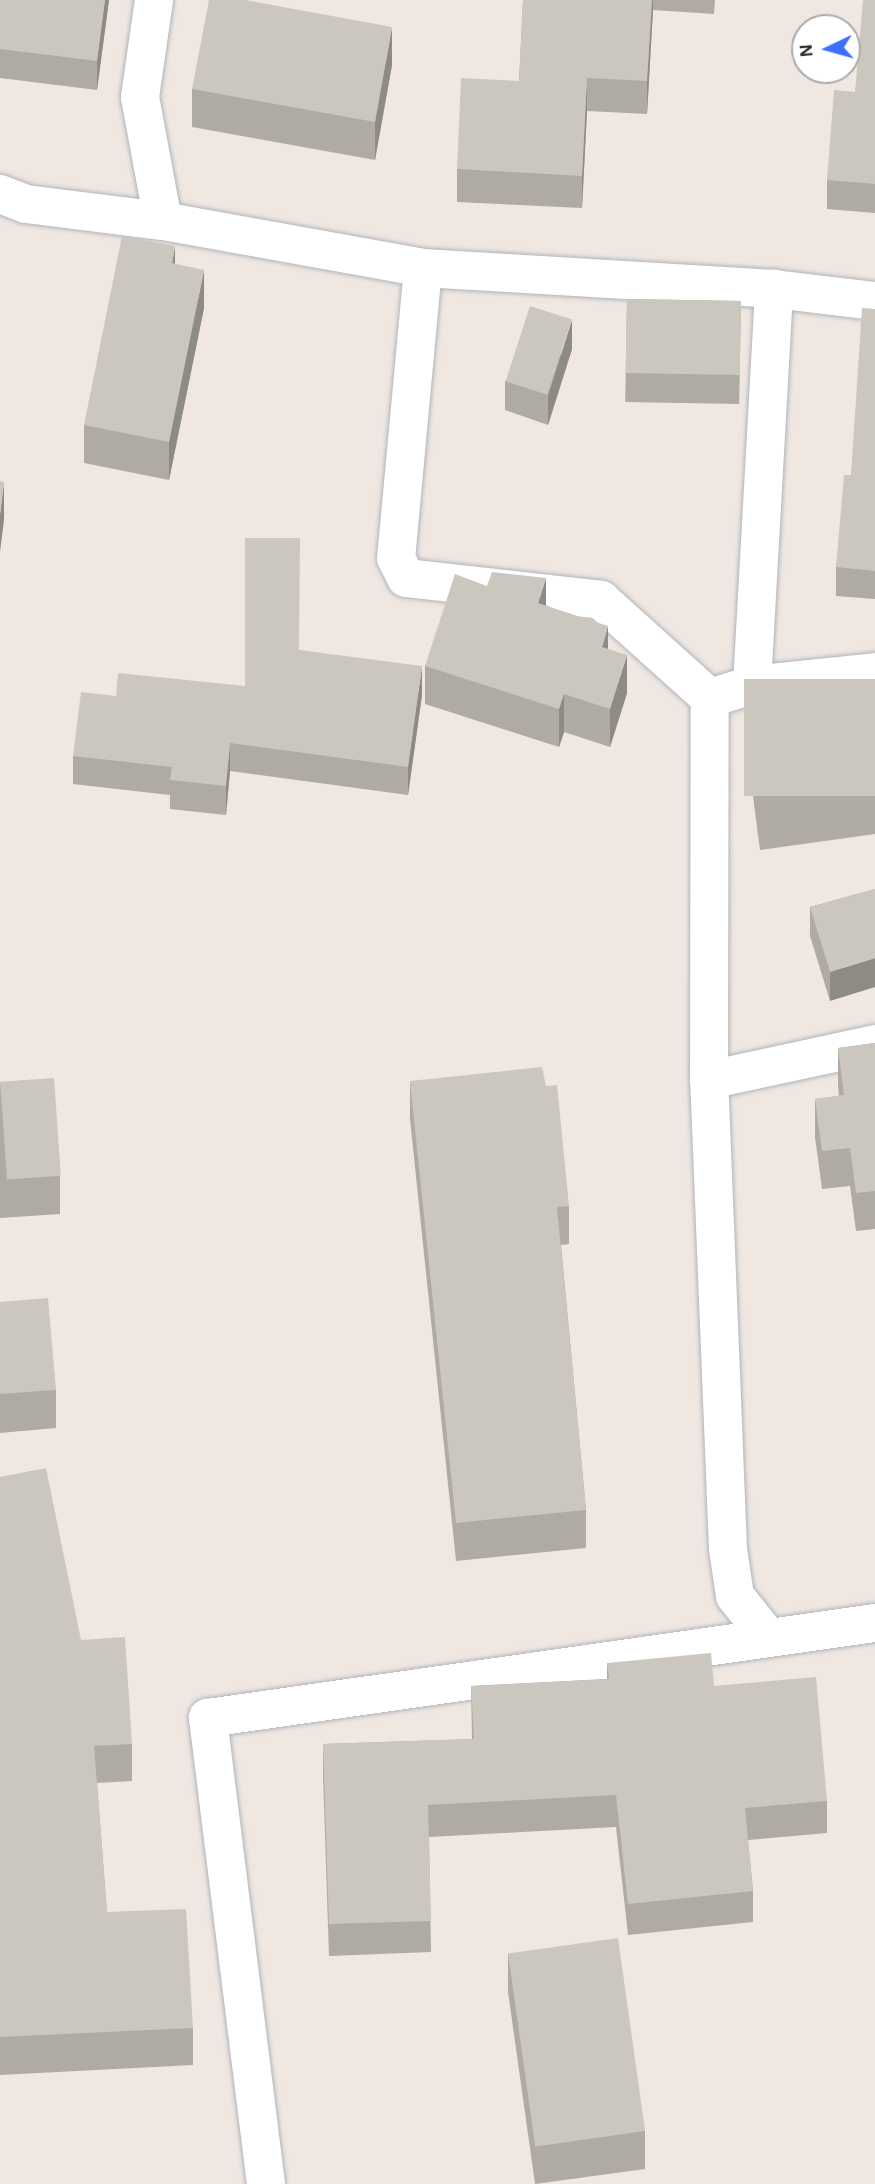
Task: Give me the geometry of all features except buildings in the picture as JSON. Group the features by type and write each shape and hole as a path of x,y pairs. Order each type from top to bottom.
{"street":[{"path":"154,0 140,97 163,221"},
{"path":"0,194 26,204 163,221 423,268 774,289 875,301"},
{"path":"423,268 396,558 406,578 601,600 710,698 709,1080 728,1549 735,1596 767,1636"},
{"path":"752,685 774,289"},
{"path":"710,698 752,685 875,672"},
{"path":"709,1080 875,1044"},
{"path":"266,2184 208,1718 767,1636 875,1623"}]}
